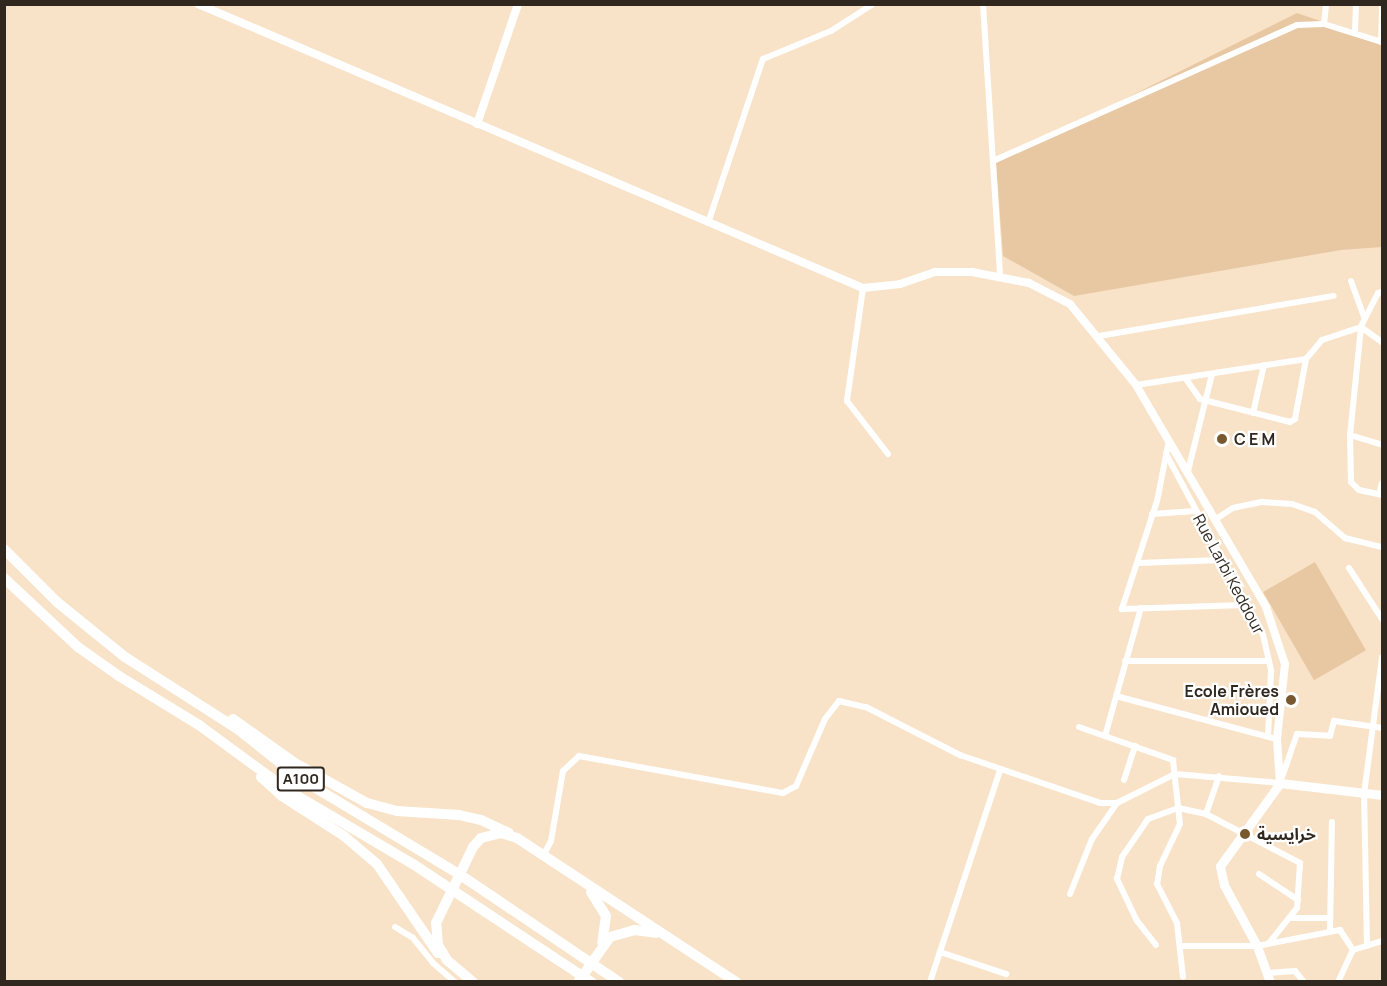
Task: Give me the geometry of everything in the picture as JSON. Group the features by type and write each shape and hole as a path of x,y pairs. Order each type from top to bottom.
{"highway":[{"name":"A100","path":"4,549 97,636 190,697 299,778 459,874 619,981"},
{"name":"A100","path":"4,578 78,647 224,742 289,790 413,864 591,981"},
{"path":"190,697 229,716 295,763 367,803 397,811 481,820 517,838 736,981"},
{"path":"224,742 282,796 344,836 377,864 401,893 434,949 473,981"},
{"path":"447,960 436,934 439,912 473,847 490,835 517,838"},
{"path":"574,877 603,907 606,930 601,946"},
{"path":"578,981 601,946 610,937 642,930 691,951"}],"main road":[{"path":"198,4 863,288 900,284 935,272 1000,275 1056,293 1071,304 1099,336 1136,385 1169,439 1266,607 1286,663 1278,739 1280,783 1220,866 1220,874 1257,946 1269,977"},
{"path":"1280,783 1383,795"}],"street":[{"path":"477,124 518,4"},
{"path":"708,223 763,59 831,31 873,4"},
{"path":"983,4 1000,275"},
{"path":"1324,24 1326,4"},
{"path":"1355,32 1356,4"},
{"path":"993,161 1297,25 1324,24 1382,42 1382,4"},
{"path":"1351,281 1364,316"},
{"path":"863,288 848,401 888,454"},
{"path":"1383,292 1378,293 1364,316 1361,327 1350,435 1351,482 1359,490 1381,495 1383,483"},
{"path":"1099,336 1334,296"},
{"path":"1361,327 1383,342"},
{"path":"1186,379 1195,396 1253,413 1293,421 1306,359 1322,340 1361,327"},
{"path":"1136,385 1306,359"},
{"path":"1253,413 1264,365"},
{"path":"1188,471 1208,401 1212,374"},
{"path":"1350,435 1383,446"},
{"path":"1169,439 1152,514 1122,609 1245,605"},
{"name":"Rue Larbi Keddour","path":"1166,454 1263,635 1268,661 1271,702 1268,736"},
{"path":"1216,519 1233,508 1262,501 1292,504 1315,512 1346,538 1383,547"},
{"path":"1152,514 1196,511"},
{"path":"1138,563 1222,560"},
{"path":"1349,568 1383,619"},
{"path":"1105,736 1141,608"},
{"path":"1367,946 1364,794 1370,726 1383,657"},
{"path":"1125,662 1268,661"},
{"path":"1116,696 1278,739"},
{"path":"543,856 551,841 563,771 579,756 783,793 796,786 825,719 839,701 852,701 932,743 1000,770 1086,799 1117,803"},
{"path":"1070,894 1081,874 1092,839 1117,803 1175,774 1280,783 1297,734 1330,736 1334,721 1383,728"},
{"path":"1079,727 1168,757 1175,774 1178,834 1160,866 1157,884 1177,923 1183,977"},
{"path":"1124,780 1135,746"},
{"path":"930,981 1000,770"},
{"path":"1206,814 1219,776"},
{"path":"1156,945 1137,921 1117,879 1122,857 1148,819 1178,808 1206,814 1245,832 1300,863 1298,900 1290,918 1269,943"},
{"path":"1330,932 1332,822"},
{"path":"1259,874 1298,900"},
{"path":"1290,918 1329,918"},
{"path":"395,927 413,938 433,963 455,981"},
{"path":"1181,946 1257,946 1344,931 1353,950"},
{"path":"1338,981 1353,950 1381,941 1383,949"},
{"path":"940,952 1006,974"},
{"path":"1269,977 1295,971 1304,981"}],"shaded area":[{"path":"1297,13 1382,42 1382,247 1341,250 1074,296 1003,256 996,163"},
{"path":"1315,562 1366,650 1314,680 1263,592"}],"place":[{"name":"C E M","path":"1222,439"},
{"name":"Ecole Frères Amioued","path":"1291,700"},
{"name":"خرايسية","path":"1245,834"}]}
